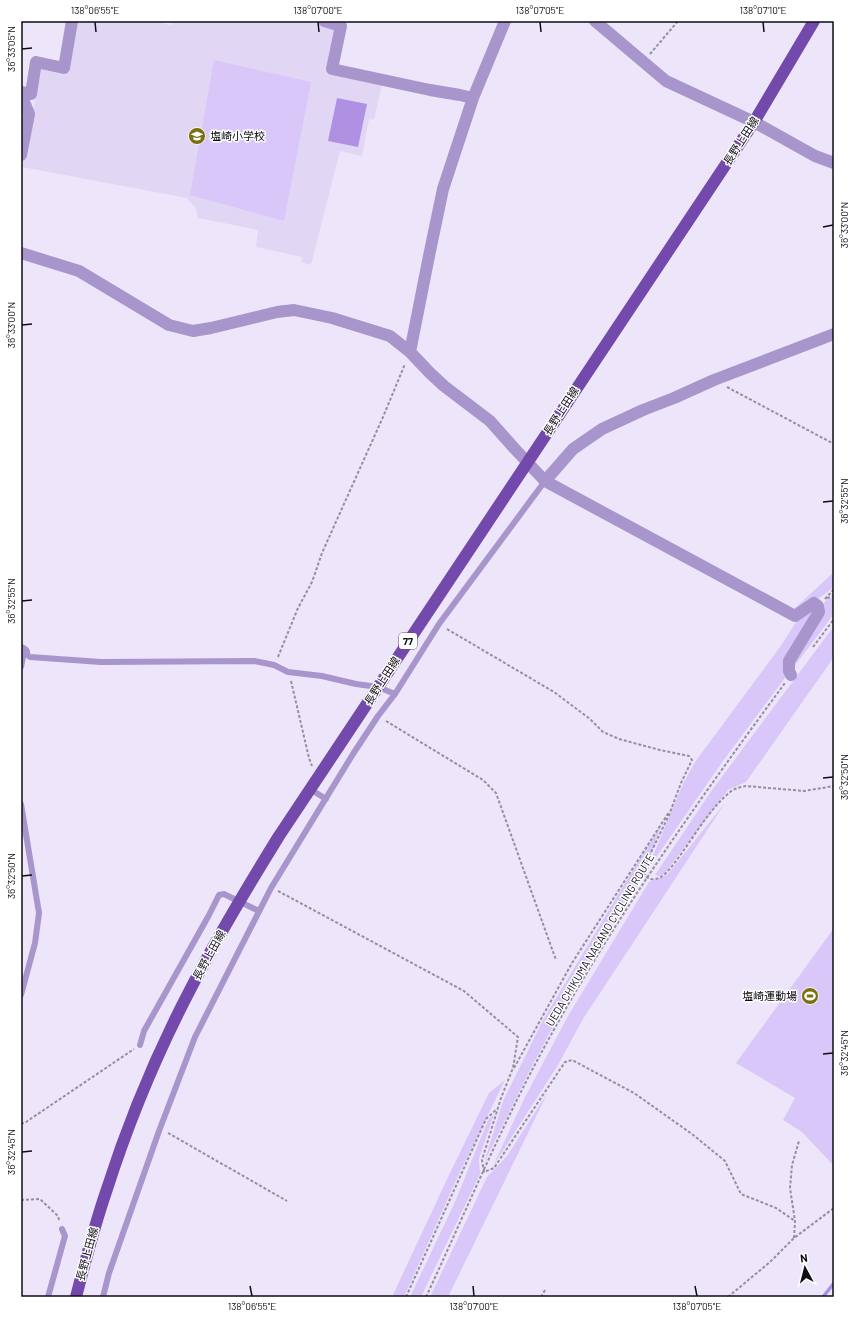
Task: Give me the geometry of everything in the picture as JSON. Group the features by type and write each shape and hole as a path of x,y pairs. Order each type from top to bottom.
{"main road":[{"name":"長野上田線","path":"76,1297 117,1159 160,1052 191,989 239,901 310,789 754,122 814,21"}],"street":[{"path":"21,155 29,114 21,93 31,94 36,62 64,68 72,21"},
{"path":"324,21 341,26 332,69 430,90 460,94 473,98"},
{"path":"410,352 443,189 473,98 506,21"},
{"path":"595,21 666,81 754,122 815,156 834,163"},
{"path":"21,253 79,271 169,325 193,330 211,328 276,312 294,310 332,318 390,336 410,352 430,373 490,421 545,481 795,616 814,603 818,606 819,612 789,661 789,671 791,675"},
{"path":"545,481 573,449 602,429 636,412 674,398 714,380 834,334"}],"lane":[{"path":"103,1297 109,1273 159,1130 195,1037 271,888 353,754 378,716 395,694 439,624 545,481"},
{"path":"22,651 30,657 101,662 254,661 274,665 288,672 322,676 356,684 378,687 395,694"},
{"path":"21,667 22,651"},
{"path":"310,789 326,800"},
{"path":"21,804 39,913 35,943 21,995"},
{"path":"140,1045 144,1031 219,895 224,894 259,911"},
{"path":"48,1297 65,1236 62,1229"}],"path":[{"path":"643,62 678,21"},
{"path":"274,665 298,608 312,582 322,553 383,417 410,352"},
{"path":"714,380 834,444"},
{"path":"826,598 834,596"},
{"path":"810,650 834,619"},
{"path":"439,624 554,692 590,719 603,732 619,739 689,756 692,760 643,869 646,878 651,879 665,874 715,808 729,792 737,788 746,786 804,791 834,786"},
{"path":"288,672 309,758 313,767 320,774"},
{"name":"UEDA CHIKUMA NAGANO CYCLING ROUTE","path":"426,1297 530,1076 579,987 646,878 713,780 791,675"},
{"path":"378,716 483,780 496,793 556,960"},
{"path":"509,1076 572,963 672,807"},
{"path":"271,888 464,991 518,1037 513,1068 497,1108 482,1160 484,1172 494,1168 564,1062 572,1060 634,1093 692,1134 725,1160 741,1194 776,1208 795,1221"},
{"path":"21,1124 140,1045"},
{"path":"406,1297 486,1119 497,1108"},
{"path":"159,1130 166,1132 287,1201"},
{"path":"794,1238 795,1221 790,1188 792,1165 799,1141"},
{"path":"21,1200 40,1199 58,1216 62,1229"},
{"path":"728,1297 770,1262 794,1238 834,1208"},
{"path":"541,1297 545,1290"}],"shaded area":[{"name":"塩崎小学校","path":"77,21 149,21 172,25 173,21 305,21 336,28 327,72 382,84 374,120 369,119 362,156 340,151 311,265 301,262 302,257 256,247 258,230 198,218 196,209 187,198 22,167 41,70 46,68 68,73"},
{"path":"214,60 311,82 284,221 190,195"},
{"path":"337,98 367,104 358,147 328,141"},
{"path":"834,572 834,586 831,589 810,603 794,609"},
{"path":"834,597 834,614 793,668 792,661 826,600"},
{"path":"816,609 786,660 785,678 723,761 646,872 683,784 695,762 780,647 798,619"},
{"path":"834,626 834,657 746,782 728,790 664,874 659,876 655,875 712,790"},
{"path":"725,803 583,1019 558,1065 493,1166 524,1099 568,1016 649,882 667,875"},
{"path":"662,824 643,876 565,1004 531,1068 484,1163 503,1101 543,1020"},
{"name":"塩崎運動場","path":"834,928 834,1166 802,1132 783,1120 795,1098 736,1063"},
{"path":"505,1080 458,1176 404,1297 392,1297 489,1093"},
{"path":"548,1092 448,1297 430,1297 487,1177 507,1156"},
{"path":"494,1114 479,1159 480,1174 421,1297 410,1297 455,1202 488,1120"}],"waterway":[{"path":"823,1297 834,1283"}],"place":[{"name":"塩崎小学校","path":"197,136"},
{"name":"塩崎運動場","path":"810,996"}]}
